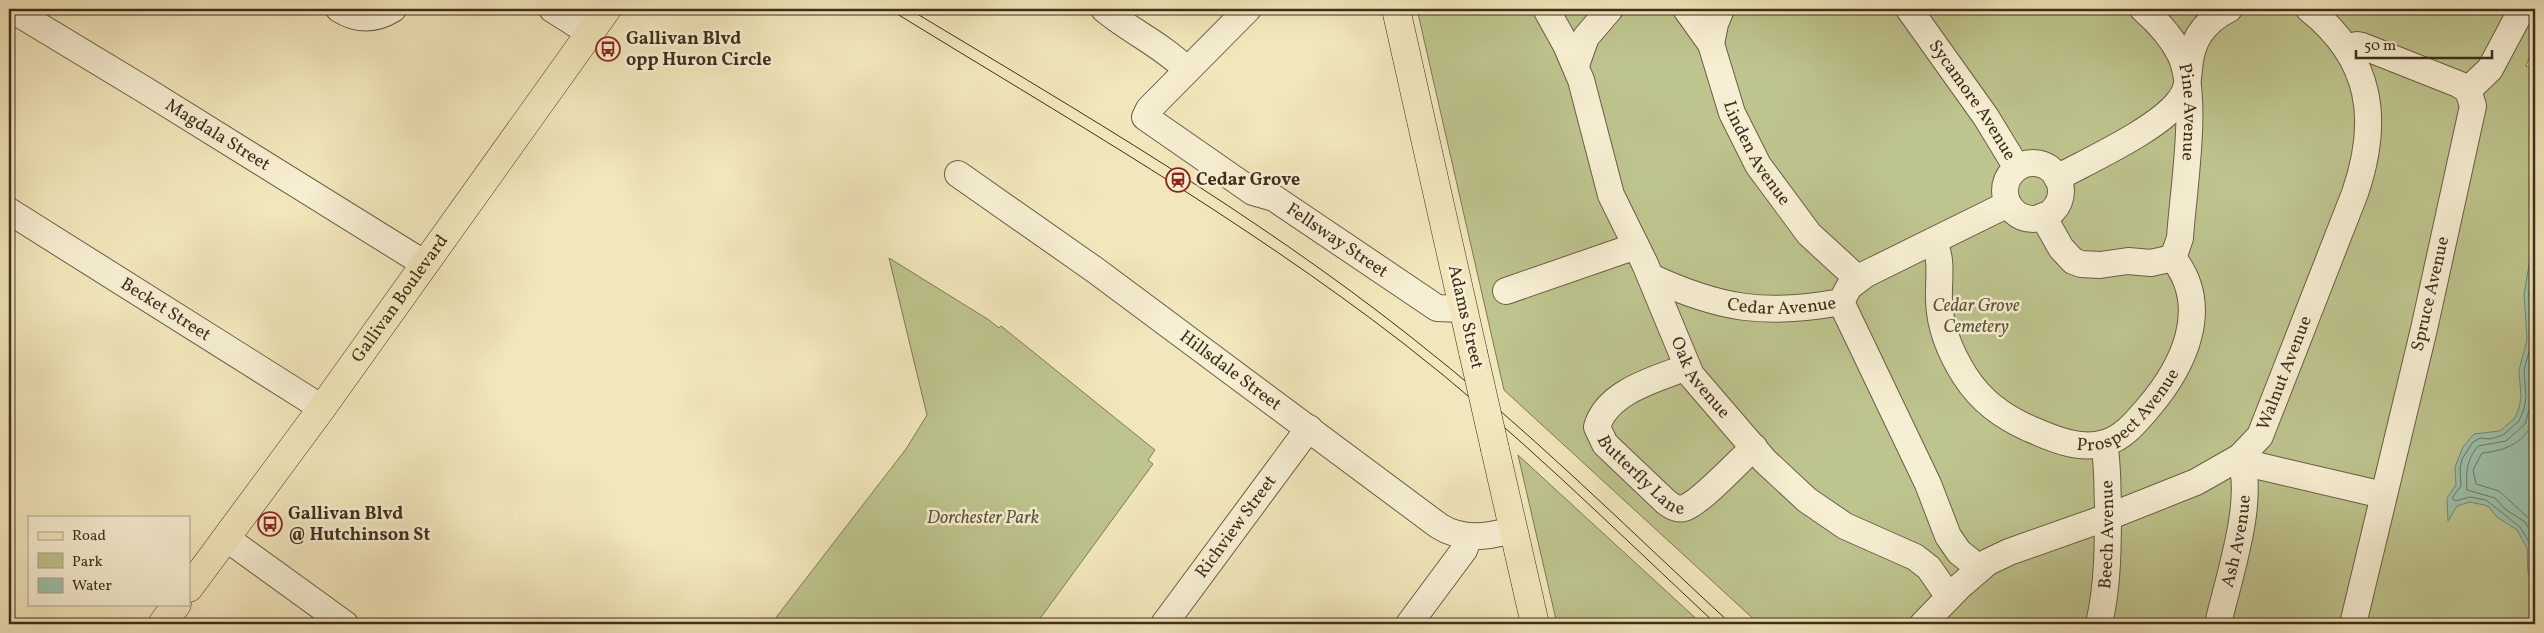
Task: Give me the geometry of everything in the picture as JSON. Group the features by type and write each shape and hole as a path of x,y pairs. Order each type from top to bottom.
{"main road":[{"name":"Gallivan Boulevard","path":"190,587 322,408 607,9"},
{"name":"Adams Street","path":"1396,9 1535,624"},
{"path":"162,624 176,606"}],"street":[{"name":"Magdala Street","path":"11,9 425,264"},
{"path":"339,9 346,14 366,19 382,16 393,9"},
{"path":"552,9 590,33"},
{"path":"1104,9 1132,31 1171,55 1186,69 1248,9"},
{"name":"Oak Avenue","path":"1546,9 1576,65 1609,189 1651,277 1687,367 1696,382 1781,477 1826,515 1858,533 1908,553 1929,568 1948,597"},
{"path":"1576,65 1586,37 1610,9"},
{"name":"Linden Avenue","path":"1686,9 1711,44 1732,113 1758,165 1809,234 1858,279"},
{"path":"1711,44 1715,24 1721,9"},
{"name":"Sycamore Avenue","path":"1909,9 1986,117 2018,168"},
{"name":"Pine Avenue","path":"2143,9 2171,38 2181,58 2188,79 2190,107 2180,238 2173,258"},
{"path":"2057,178 2166,115 2181,99 2188,79 2190,57 2197,35 2214,18 2229,9"},
{"name":"Walnut Avenue","path":"1923,624 1979,568 2009,552 2108,517 2196,482 2240,457 2255,443 2264,426 2364,163 2370,135 2367,104 2361,80 2347,48 2331,28 2309,9"},
{"path":"2347,48 2357,45 2362,46 2468,90 2490,69 2522,9"},
{"name":"Fellsway Street","path":"1186,69 1145,114 1151,122 1253,192 1274,198 1437,308 1464,309"},
{"name":"Spruce Avenue","path":"2353,624 2424,329 2473,106 2468,90"},
{"path":"2027,164 2038,164 2050,170 2057,178 2060,190 2059,200 2051,211 2043,216 2024,218 2016,213 2008,204 2006,184 2010,175 2018,168 2027,164"},
{"name":"Hillsdale Street","path":"958,174 1095,270 1439,526 1454,534 1469,537 1487,536 1513,530"},
{"name":"Cedar Avenue","path":"1651,277 1724,304 1753,310 1787,309 1841,302 1849,287 1858,279 2008,204"},
{"name":"Becket Street","path":"9,211 322,408"},
{"path":"2043,216 2060,248 2073,260 2081,264 2091,266 2128,261 2151,263 2173,258"},
{"name":"Prospect Avenue","path":"1934,242 1940,259 1939,302 1943,326 1958,364 1981,397 2001,414 2042,434 2072,444 2104,444 2121,435 2145,413 2172,377 2192,328 2192,305 2183,271 2173,258"},
{"path":"1506,291 1636,246"},
{"path":"1841,302 1928,484 1953,545 1979,568"},
{"name":"Butterfly Lane","path":"1687,367 1629,391 1615,402 1602,415 1597,427 1606,444 1666,502 1676,508 1682,508 1694,502 1754,447"},
{"name":"Richview Street","path":"1164,624 1309,428"},
{"name":"Beech Avenue","path":"2098,624 2108,570 2108,517 2104,444"},
{"path":"2240,457 2252,464 2383,495"},
{"name":"Ash Avenue","path":"2218,624 2245,506 2246,482 2240,457"},
{"path":"1409,624 1464,550 1469,537"},
{"path":"226,538 345,624"},
{"path":"1929,568 1953,545"}],"green space":[{"name":"Cedar Grove Cemetery","path":"1417,9 2535,9 2535,43 2526,66 2535,69 2535,624 1759,624 1504,390"},
{"name":"Dorchester Park","path":"889,258 999,328 1001,326 1155,450 1148,460 1153,464 1036,624 771,624 906,449 927,415"},
{"path":"1518,455 1702,624 1557,624"}],"water":[{"path":"2535,231 2535,588 2528,573 2527,548 2517,530 2497,517 2489,507 2470,502 2457,506 2448,521 2447,498 2456,485 2455,467 2463,447 2474,434 2500,431 2515,418 2519,408 2521,397 2519,370 2527,340 2524,294"}],"tram line":[{"path":"889,9 1150,169 1279,253 1342,297 1403,343 1484,410 1563,480 1716,624"},
{"path":"909,9 1165,165 1290,248 1351,292 1411,337 1494,405 1731,624"}],"place":[{"name":"Gallivan Blvd opp Huron Circle","path":"608,49"},
{"name":"Cedar Grove","path":"1178,180"},
{"name":"Gallivan Blvd @ Hutchinson St","path":"270,524"}]}
